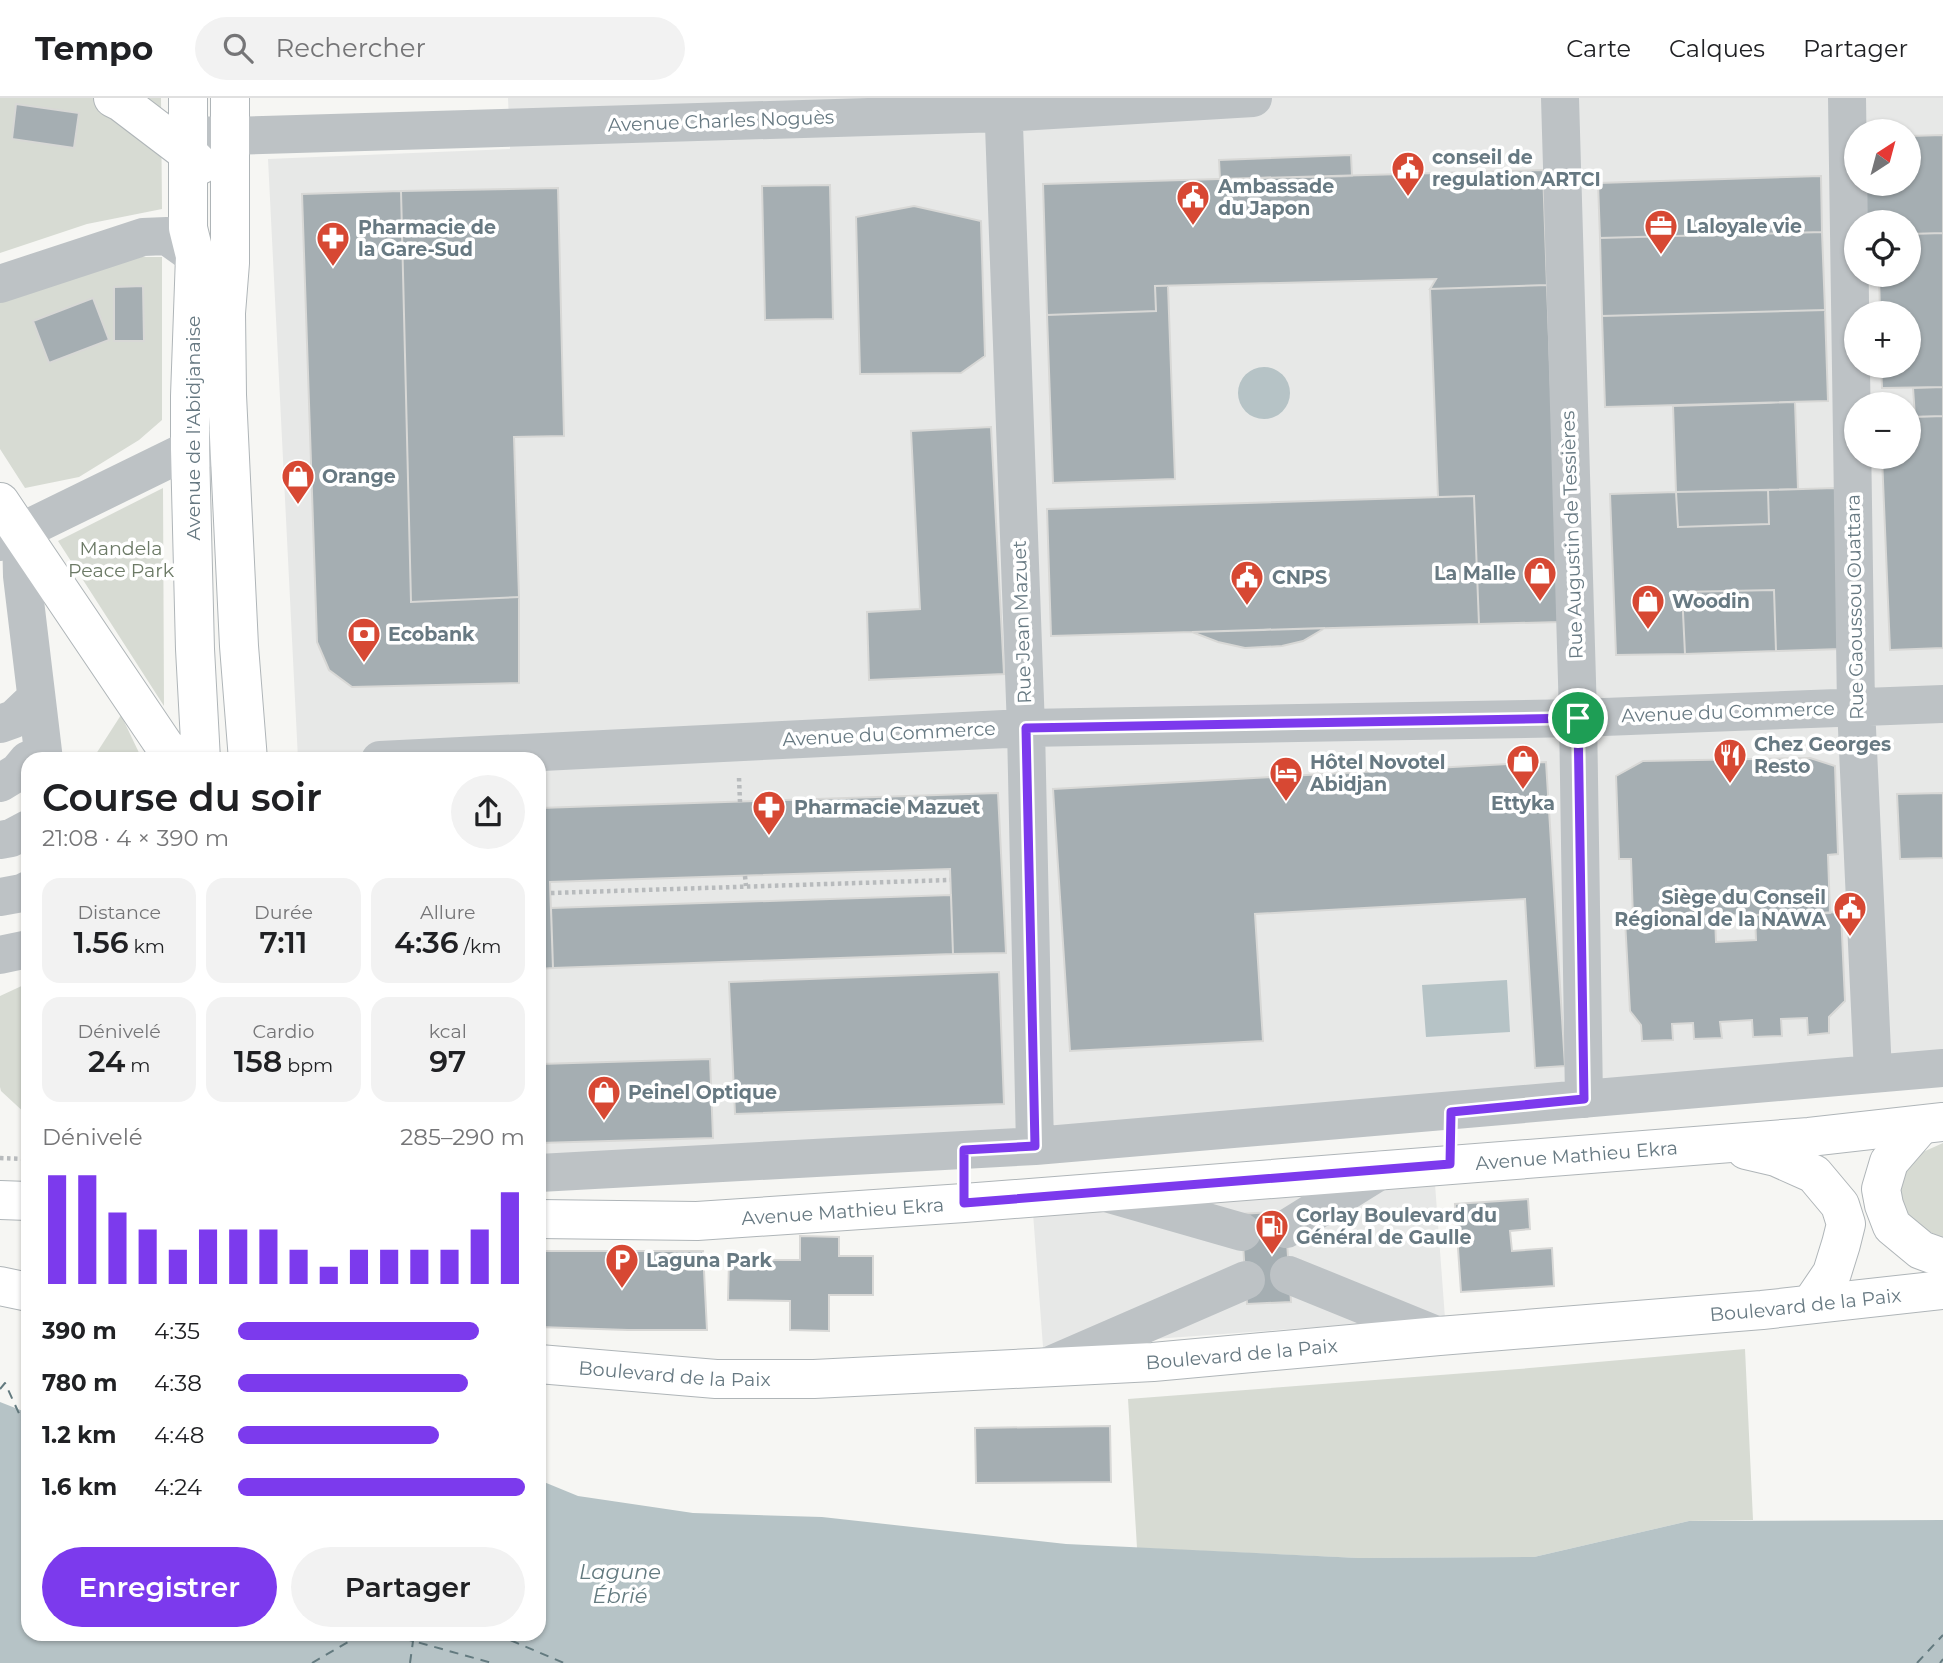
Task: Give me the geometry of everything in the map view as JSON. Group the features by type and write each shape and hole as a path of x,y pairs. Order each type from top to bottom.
{"main road":[{"path":"113,98 188,129 231,201"},
{"name":"Avenue de l'Abidjanaise","path":"230,98 227,396 239,646 247,752"},
{"name":"Avenue de l'Abidjanaise","path":"188,129 188,228 195,256 190,449 201,752"},
{"path":"7,526 166,748 172,752"},
{"path":"1932,1124 1889,1162 1881,1189 1892,1226 1921,1250 1943,1258"},
{"name":"Avenue Mathieu Ekra","path":"546,1219 696,1221 964,1203 1932,1124"},
{"path":"1719,1143 1776,1157 1814,1174 1840,1205 1846,1224 1841,1244 1832,1273 1811,1304"},
{"path":"0,1200 21,1201"},
{"path":"0,1286 21,1290"},
{"name":"Boulevard de la Paix","path":"546,1365 716,1380 814,1379 1153,1362 1762,1310 1943,1290"}],"street":[{"name":"Avenue Charles Noguès","path":"188,129 230,136 520,113 1003,106 1254,98"},
{"name":"Rue Augustin de Tessières","path":"1560,98 1578,718 1584,1099"},
{"name":"Rue Gaoussou Ouattara","path":"1847,98 1856,707 1873,1073"},
{"name":"Rue Jean Mazuet","path":"1003,106 1026,728 1035,1146"},
{"path":"0,285 144,237 167,236 195,256 230,275"},
{"path":"36,752 36,698 29,635 11,588 7,526 190,449 229,446"},
{"path":"0,662 29,635"},
{"path":"0,724 13,719 36,698"},
{"name":"Avenue du Commerce","path":"542,752 1026,728 1578,718 1943,704"},
{"path":"0,783 21,769"},
{"path":"0,841 21,833"},
{"path":"0,897 21,893"},
{"path":"0,955 21,950"},
{"path":"546,1174 1035,1146 1943,1068"},
{"path":"1450,1164 1451,1112"},
{"path":"964,1150 964,1203"},
{"path":"1286,1228 1381,1170"},
{"path":"1103,1192 1242,1232"},
{"path":"1289,1275 1438,1336"},
{"path":"1044,1367 1246,1280"}],"path":[{"path":"745,876 746,886"},
{"path":"551,893 950,880"},
{"path":"0,1158 21,1159"}],"shaded area":[{"path":"508,98 1943,98 1943,1076 546,1159 546,752 298,752 268,159 510,149"},
{"path":"1435,1184 1445,1318 1043,1347 1033,1213"}],"green space":[{"path":"0,98 161,98 162,209 87,224 0,253"},
{"path":"141,257 162,257 162,420 139,440 79,477 25,488 0,449 0,301"},
{"name":"Mandela Peace Park","path":"163,488 164,706 58,541"},
{"path":"121,715 139,752 97,752"},
{"path":"21,986 21,1110 0,1087 0,996"},
{"path":"1943,1143 1943,1238 1910,1223 1895,1177 1914,1156"},
{"path":"1745,1349 1753,1520 1689,1521 1534,1557 1359,1558 1137,1548 1128,1399"}],"water":[{"path":"1264,367 1274,369 1282,375 1288,383 1288,403 1282,411 1274,417 1264,419 1254,417 1246,411 1240,403 1238,393 1240,383 1246,375 1254,369"},
{"path":"1507,980 1510,1032 1426,1037 1422,985"},
{"name":"Lagune Ébrié","path":"0,1402 21,1410 21,1641 546,1641 546,1483 578,1496 693,1513 822,1517 1066,1544 1359,1558 1534,1557 1689,1521 1943,1520 1943,1663 0,1663"}],"building":[{"path":"16,104 79,113 74,148 12,139"},
{"path":"1943,135 1943,233 1921,234 1921,210 1859,210 1859,196 1922,196 1922,136"},
{"path":"1351,155 1352,176 1220,179 1219,160"},
{"path":"1543,170 1547,285 1430,289 1436,279 1155,286 1156,311 1047,315 1043,184"},
{"path":"1821,176 1822,232 1600,238 1598,183"},
{"path":"830,185 833,319 765,320 762,186"},
{"path":"558,188 564,436 514,437 519,597 411,602 401,191"},
{"path":"401,191 411,602 519,597 519,683 352,687 329,670 317,642 302,194"},
{"path":"914,206 981,221 985,356 961,373 860,374 856,217"},
{"path":"1822,232 1825,310 1602,316 1600,238"},
{"path":"1943,233 1943,387 1882,388 1882,378 1921,378 1921,301 1880,301 1879,287 1921,287 1921,234"},
{"path":"1547,285 1560,622 1479,624 1474,496 1438,497 1430,289"},
{"path":"143,286 144,341 114,341 114,287"},
{"path":"1155,286 1168,286 1175,479 1053,483 1047,315 1156,311"},
{"path":"93,298 109,340 49,363 33,321"},
{"path":"1825,310 1828,401 1605,407 1602,316"},
{"path":"1943,387 1943,416 1921,417 1921,392 1913,392 1913,388"},
{"path":"1795,402 1798,489 1676,492 1673,406"},
{"path":"1943,416 1943,648 1890,650 1882,469 1921,469 1921,417"},
{"path":"991,427 1004,674 869,680 867,612 920,609 911,431"},
{"path":"1835,488 1841,649 1776,651 1774,590 1682,592 1685,654 1616,655 1610,494 1676,492 1678,527 1769,524 1768,490"},
{"path":"1768,490 1769,524 1678,527 1676,492"},
{"path":"1474,496 1479,624 1051,636 1047,509"},
{"path":"1774,590 1776,651 1685,654 1682,592"},
{"path":"1325,628 1303,641 1282,646 1245,648 1192,632"},
{"path":"1810,758 1835,766 1838,854 1828,855 1830,913 1633,918 1631,859 1619,859 1616,776 1643,761"},
{"path":"1546,762 1565,1066 1535,1068 1525,899 1255,914 1263,1041 1070,1051 1053,789"},
{"path":"998,793 1006,953 953,954 950,869 550,882 553,968 546,968 546,808"},
{"path":"1943,793 1943,858 1900,859 1897,794"},
{"path":"951,895 953,954 553,968 551,908"},
{"path":"1841,912 1845,1001 1829,1017 1829,1033 1808,1035 1807,1018 1781,1019 1782,1036 1753,1037 1752,1020 1720,1022 1722,1038 1694,1039 1693,1023 1672,1024 1673,1040 1642,1041 1641,1025 1630,1011 1625,920 1715,917 1716,942 1756,940 1755,915"},
{"path":"999,972 1004,1104 735,1114 729,982"},
{"path":"710,1059 713,1138 546,1143 546,1064"},
{"path":"710,1059 713,1138 546,1143 546,1064"},
{"path":"1528,1199 1530,1229 1510,1231 1512,1251 1552,1248 1554,1286 1461,1292 1455,1204"},
{"path":"1285,1211 1291,1302 1247,1304 1241,1214"},
{"path":"800,1236 839,1237 839,1256 873,1256 873,1295 829,1295 829,1331 790,1330 790,1301 728,1300 729,1260 800,1260"},
{"name":"Laguna Park","path":"546,1251 703,1251 707,1330 546,1327"},
{"path":"1110,1426 1111,1482 976,1483 975,1428"}],"ferry route":[{"path":"0,1389 5,1383 21,1418"},
{"path":"1917,1663 1943,1635"},
{"path":"312,1663 350,1641"},
{"path":"413,1641 492,1663"},
{"path":"410,1663 413,1641"},
{"path":"512,1641 564,1663"},
{"path":"1940,1663 1943,1659"}],"place":[{"name":"conseil de regulation ARTCI","path":"1408,198"},
{"name":"Ambassade du Japon","path":"1193,227"},
{"name":"Laloyale vie","path":"1661,256"},
{"name":"Pharmacie de la Gare-Sud","path":"333,268"},
{"name":"Orange","path":"298,506"},
{"name":"La Malle","path":"1540,603"},
{"name":"CNPS","path":"1247,607"},
{"name":"Woodin","path":"1648,631"},
{"name":"Ecobank","path":"364,664"},
{"name":"Chez Georges Resto","path":"1730,785"},
{"name":"Ettyka","path":"1523,791"},
{"name":"Hôtel Novotel Abidjan","path":"1286,803"},
{"name":"Pharmacie Mazuet","path":"769,837"},
{"name":"Siège du Conseil Régional de la NAWA","path":"1850,938"},
{"name":"Peinel Optique","path":"604,1122"},
{"name":"Corlay Boulevard du Général de Gaulle","path":"1272,1256"},
{"name":"Laguna Park","path":"622,1290"}],"route":[{"path":"1578,718 1584,1099 1451,1112 1450,1164 964,1203 964,1150 1035,1146 1026,728 1578,718"}]}
